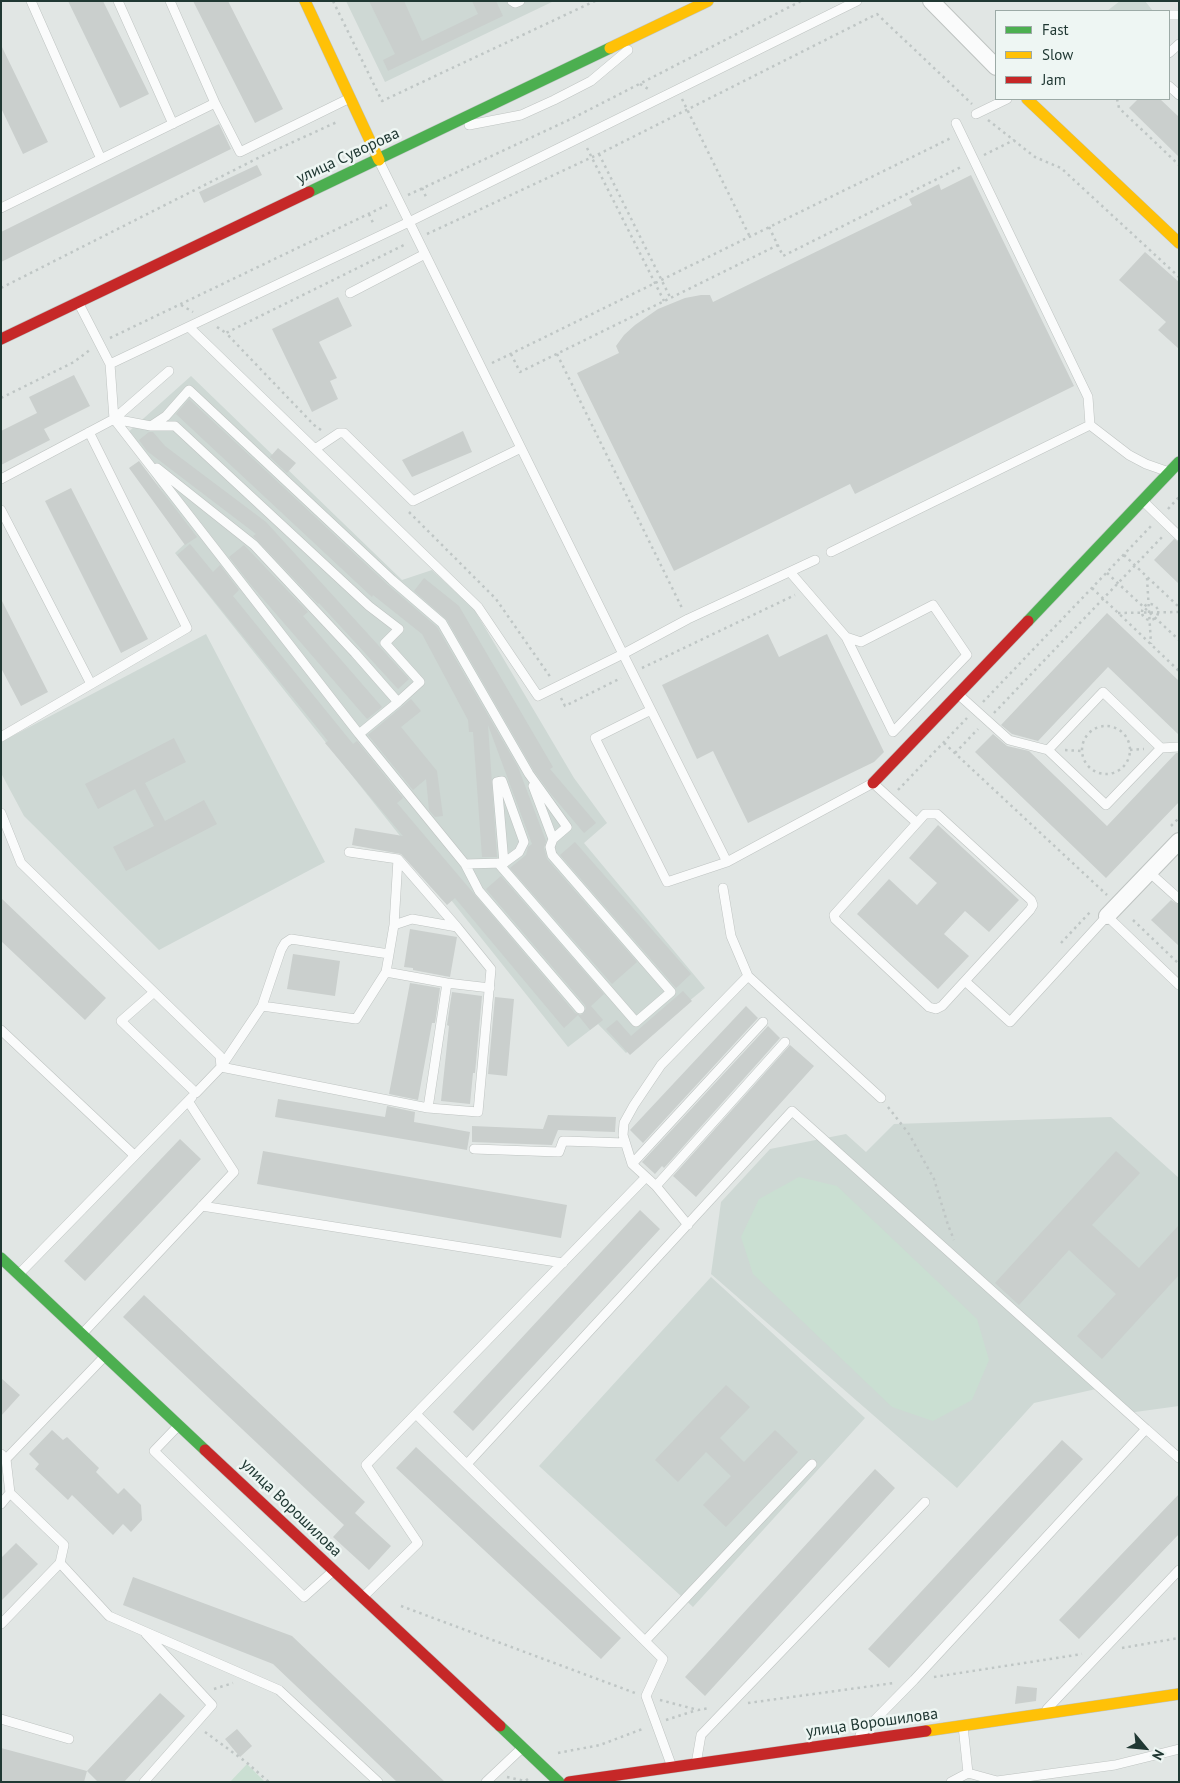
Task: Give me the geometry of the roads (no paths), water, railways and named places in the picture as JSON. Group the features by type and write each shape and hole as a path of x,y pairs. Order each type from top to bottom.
{"street":[{"path":"305,1 379,160"},
{"name":"улица Суворова","path":"1,340 262,213 379,160 708,1"},
{"path":"931,1 995,67"},
{"path":"1029,100 1179,243"},
{"path":"873,783 1179,462"},
{"path":"1106,916 1179,841"},
{"name":"улица Ворошилова","path":"1,1258 559,1782"},
{"name":"улица Ворошилова","path":"569,1782 1179,1694"}],"lane":[{"path":"31,1 101,160"},
{"path":"118,1 174,124"},
{"path":"170,1 215,103 240,152 350,98"},
{"path":"512,1 515,3 520,1"},
{"path":"110,364 409,222 857,1"},
{"path":"442,130 521,115 554,100 591,81 657,26"},
{"path":"978,113 1005,100"},
{"path":"1,208 215,103"},
{"path":"956,123 1088,397 1090,424 1129,455 1146,464 1169,472"},
{"path":"379,160 727,862"},
{"path":"350,292 425,254"},
{"path":"78,302 110,364 114,419 359,734 465,864 479,891 580,1009"},
{"path":"189,326 478,607 538,696 688,619 815,560"},
{"path":"1,479 114,419 169,371"},
{"path":"152,426 166,416 189,390 392,580 442,623 529,774 567,827 553,839 550,847 552,855 671,992 636,1022 501,863 497,782 502,781 524,842 519,852 501,863 465,864"},
{"path":"114,419 152,426 175,426 369,606 399,630 385,643 420,682 359,734"},
{"path":"831,552 1090,424"},
{"path":"1,737 186,628 89,432"},
{"path":"315,449 339,433 347,435 413,501 521,448"},
{"path":"146,459 254,545 398,702"},
{"path":"1142,501 1179,536"},
{"path":"1,510 91,684"},
{"path":"790,572 846,637 894,732 967,655 933,605 860,642 846,637"},
{"path":"1048,750 1103,692 1161,748"},
{"path":"958,694 1008,740 1048,750 1106,805 1161,748 1179,747"},
{"path":"651,710 595,738 667,882 727,862 873,783 917,823"},
{"path":"529,774 553,839"},
{"path":"1,813 4,830 21,863 220,1056 221,1067"},
{"path":"925,814 937,814 1030,900 1032,905 1030,910 942,1006 936,1009 929,1007 835,920 834,915 836,910 917,823 925,814"},
{"path":"221,1067 428,1108 478,1112 491,969 398,859 350,852"},
{"path":"262,1006 356,1019 386,972 394,925 398,859"},
{"path":"1149,872 1179,899"},
{"path":"723,888 731,936 748,976 882,1098"},
{"path":"965,981 1010,1022 1106,916 1179,985"},
{"path":"394,925 412,919 457,927"},
{"path":"19,1274 221,1067 262,1006 280,950 285,943 291,939 389,954"},
{"path":"386,972 490,988"},
{"path":"688,1225 656,1186 632,1164 622,1135 624,1123 661,1065 748,976"},
{"path":"428,1108 448,983"},
{"path":"153,993 120,1021 196,1093"},
{"path":"632,1164 762,1022"},
{"path":"1,1030 134,1155"},
{"path":"656,1186 784,1042"},
{"path":"82,1333 234,1172 188,1101"},
{"path":"467,1464 792,1111 1179,1458"},
{"path":"474,1149 560,1152 563,1142 625,1143"},
{"path":"362,1598 418,1543 366,1465 646,1178"},
{"path":"202,1206 563,1263"},
{"path":"1,1624 60,1564 64,1545 10,1493 4,1457 106,1355"},
{"path":"416,1414 663,1659 646,1696 672,1767"},
{"path":"179,1425 154,1451 304,1597 333,1571"},
{"path":"853,1742 914,1680 1146,1429"},
{"path":"645,1641 812,1464"},
{"path":"1,1504 10,1493"},
{"path":"696,1764 701,1736 925,1502"},
{"path":"60,1564 109,1616 279,1690 378,1782"},
{"path":"1042,1714 1179,1570"},
{"path":"144,1632 212,1706 144,1782"},
{"path":"1,1720 69,1739"},
{"path":"962,1726 968,1773"},
{"path":"486,1782 523,1748"},
{"path":"951,1782 968,1773 997,1781 1006,1781 1115,1765 1179,1749"}]}
